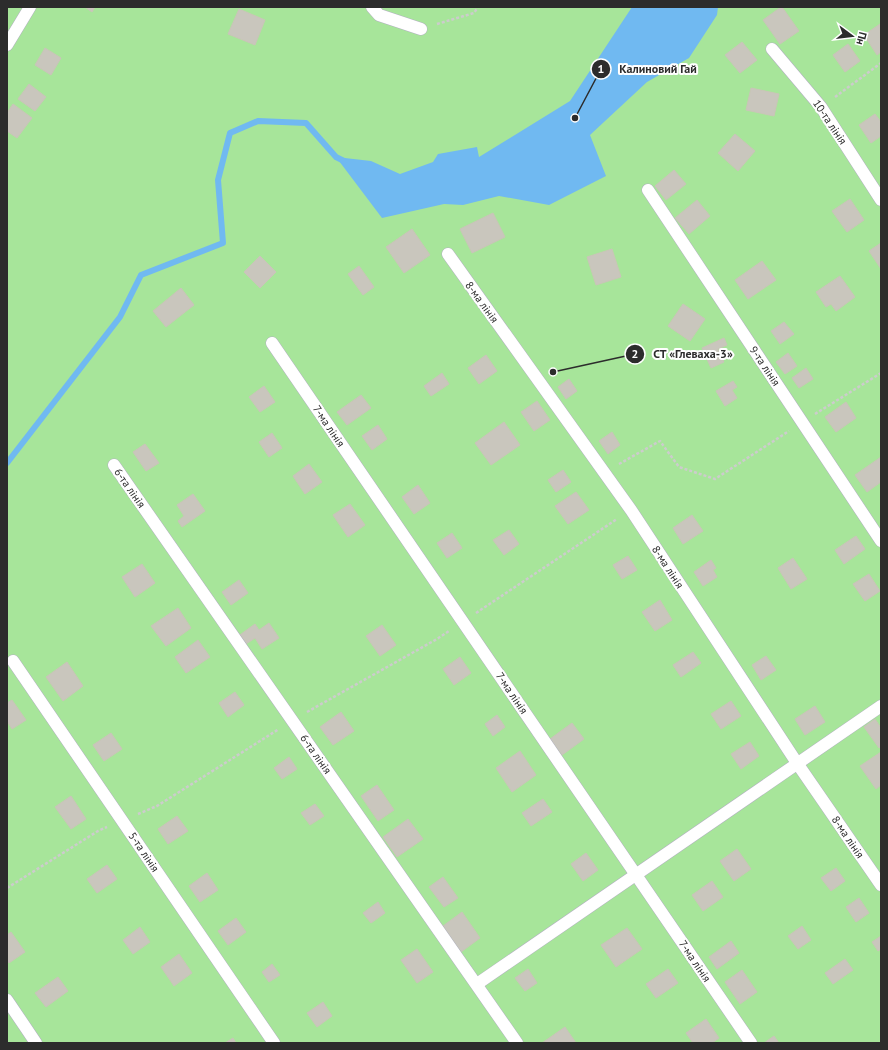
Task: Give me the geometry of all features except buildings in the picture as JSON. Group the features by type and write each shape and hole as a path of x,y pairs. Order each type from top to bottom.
{"lane":[{"path":"7,45 30,7"},
{"path":"372,7 379,15 421,29"},
{"name":"10-та лінія","path":"772,49 821,107 881,200"},
{"name":"9-та лінія","path":"648,190 881,541"},
{"name":"8-ма лінія","path":"448,254 631,510 797,763 881,886"},
{"name":"7-ма лінія","path":"272,344 751,1043"},
{"name":"6-та лінія","path":"114,465 517,1043"},
{"name":"5-та лінія","path":"13,661 274,1043"},
{"path":"477,984 881,706"},
{"path":"7,1000 36,1043"}],"path":[{"path":"421,29 474,13 478,7"},
{"path":"821,107 881,62"}],"green space":[{"path":"7,7 881,7 881,1043 7,1043"}],"water":[{"path":"632,7 718,7 717,15 689,58 647,82 590,135 606,176 549,205 499,196 463,205 444,204 382,218 336,157 371,161 400,174 433,162 438,154 477,147 479,157 570,101"}],"waterway":[{"path":"7,463 120,317 141,275 223,243 218,180 230,133 258,121 306,123 336,157 344,161"}],"place":[{"name":"Калиновий Гай","path":"575,118"},
{"name":"СТ «Глеваха-3»","path":"553,372"}]}
